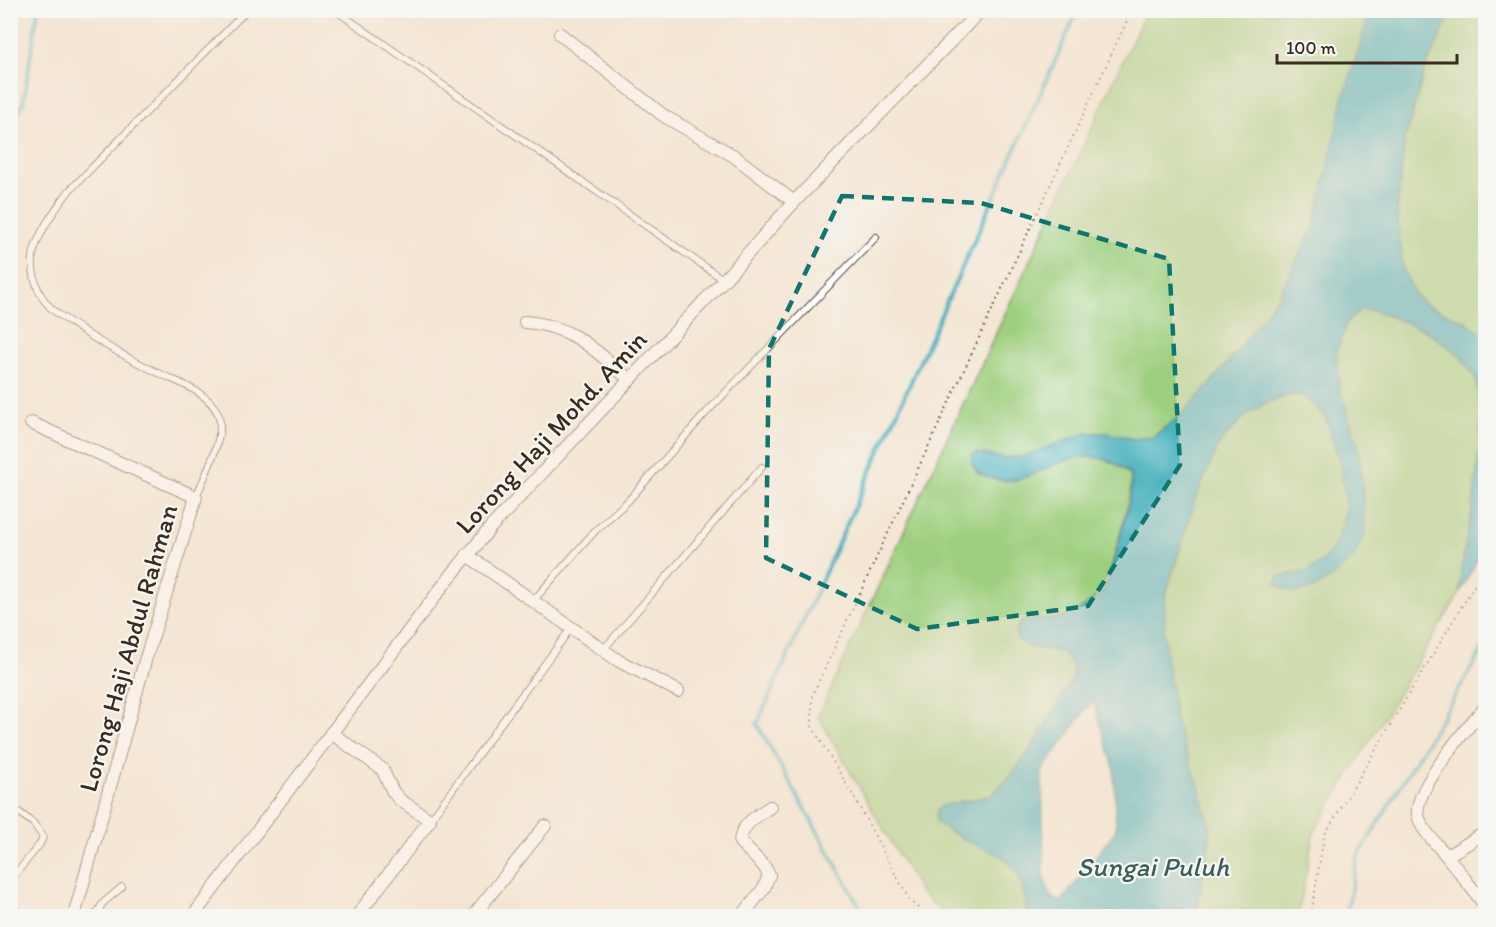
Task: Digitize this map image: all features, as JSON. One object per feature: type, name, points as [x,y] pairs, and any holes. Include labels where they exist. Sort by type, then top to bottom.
[{"type":"street","name":"Lorong Haji Mohd. Amin","points":[[193,916],[467,555],[491,527],[724,280],[794,202],[981,10]]},
{"type":"street","points":[[560,34],[664,116],[734,156],[794,202]]},
{"type":"street","points":[[525,322],[561,328],[592,347],[630,379]]},
{"type":"street","name":"Lorong Haji Abdul Rahman","points":[[32,423],[196,497],[154,631],[74,916]]},
{"type":"street","points":[[467,555],[603,651],[664,686],[678,691]]},
{"type":"street","points":[[1485,706],[1453,743],[1420,799],[1417,813],[1428,834],[1485,906]]},
{"type":"street","points":[[331,734],[382,769],[393,792],[400,800],[430,820],[357,916]]},
{"type":"street","points":[[742,916],[764,888],[769,875],[764,866],[740,842],[740,833],[748,823],[770,807]]},
{"type":"street","points":[[473,916],[545,826]]},
{"type":"street","points":[[1447,856],[1485,832]]},
{"type":"lane","points":[[196,497],[214,452],[219,432],[219,415],[210,401],[191,388],[133,361],[92,338],[48,306],[34,283],[34,253],[45,225],[69,191],[247,10]]},
{"type":"lane","points":[[335,10],[724,280]]},
{"type":"lane","points":[[533,601],[595,531],[628,501],[704,415],[876,237]]},
{"type":"lane","points":[[603,651],[762,467]]},
{"type":"lane","points":[[430,820],[571,628]]},
{"type":"lane","points":[[10,805],[34,824],[43,837],[40,844],[10,881]]},
{"type":"lane","points":[[95,916],[103,903],[122,887]]},
{"type":"path","points":[[927,916],[910,901],[812,726],[812,696],[1132,10]]},
{"type":"path","points":[[1311,916],[1324,836],[1485,566]]},
{"type":"highlighted area","points":[[842,196],[981,203],[1169,259],[1180,465],[1088,606],[917,629],[766,558],[769,349]]},
{"type":"green space","points":[[1146,11],[1371,11],[1315,224],[1278,297],[1205,390],[1180,416],[1153,437],[1134,439],[1107,433],[1086,433],[1022,457],[1003,458],[976,453],[977,473],[1009,480],[1025,477],[1077,457],[1106,460],[1131,476],[1131,492],[1108,581],[1104,588],[1086,606],[1072,614],[1053,619],[1032,618],[1029,647],[1063,652],[1073,666],[1073,678],[1038,738],[1011,776],[990,796],[957,802],[948,831],[1004,858],[1013,867],[1020,879],[1027,916],[946,916],[920,892],[818,716]]},
{"type":"green space","points":[[1452,11],[1485,11],[1485,337],[1467,322],[1425,305],[1415,295],[1403,269],[1397,211],[1404,142],[1424,72]]},
{"type":"green space","points":[[1361,309],[1376,311],[1425,330],[1461,356],[1476,379],[1480,412],[1480,446],[1473,505],[1461,570],[1460,593],[1314,832],[1298,916],[1196,916],[1211,830],[1199,787],[1176,724],[1164,637],[1165,597],[1196,497],[1219,444],[1243,418],[1265,403],[1291,395],[1301,395],[1327,420],[1341,467],[1346,506],[1341,529],[1333,549],[1321,562],[1307,572],[1278,576],[1332,577],[1359,449],[1340,391],[1336,353],[1347,322]]},
{"type":"water","name":"Sungai Puluh","points":[[1371,11],[1452,11],[1424,72],[1404,142],[1397,211],[1403,269],[1415,295],[1425,305],[1467,322],[1485,337],[1485,545],[1460,593],[1461,570],[1473,505],[1480,446],[1480,412],[1476,379],[1461,356],[1425,330],[1377,311],[1361,309],[1347,322],[1336,353],[1340,391],[1359,449],[1364,504],[1365,533],[1353,558],[1332,577],[1313,589],[1293,593],[1276,584],[1278,576],[1307,572],[1333,549],[1341,529],[1346,506],[1341,467],[1327,420],[1301,395],[1291,395],[1265,403],[1243,418],[1219,444],[1196,497],[1165,597],[1164,637],[1176,724],[1199,787],[1211,830],[1196,916],[1027,916],[1024,891],[1017,873],[1008,862],[997,854],[953,834],[936,821],[936,813],[941,806],[990,796],[1011,776],[1038,738],[1073,678],[1073,666],[1063,652],[1029,647],[1017,639],[1016,630],[1021,621],[1055,619],[1079,611],[1099,595],[1108,581],[1127,511],[1131,477],[1126,470],[1114,463],[1088,457],[1064,461],[1017,479],[994,479],[975,469],[972,455],[976,453],[1003,458],[1022,457],[1086,433],[1107,433],[1134,439],[1153,437],[1180,416],[1239,349],[1278,297],[1315,224],[1343,99]],"holes":[[[1093,700],[1114,768],[1116,830],[1061,902],[1052,898],[1044,879],[1042,771]]]},
{"type":"waterway","points":[[10,129],[23,104],[38,10]]},
{"type":"waterway","points":[[865,916],[757,724],[1078,10]]},
{"type":"waterway","points":[[1346,916],[1357,858],[1486,644]]}]
